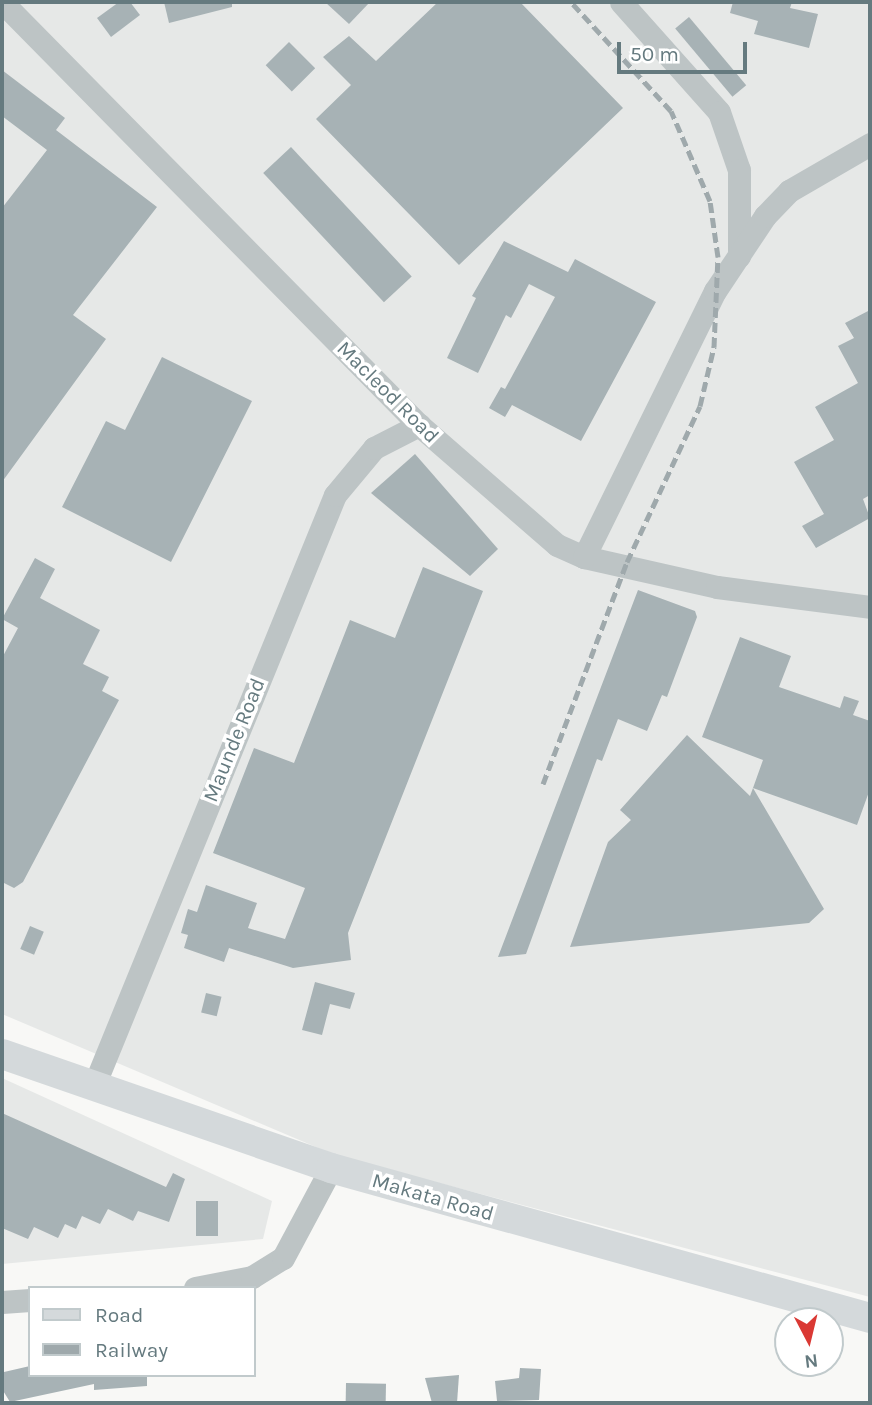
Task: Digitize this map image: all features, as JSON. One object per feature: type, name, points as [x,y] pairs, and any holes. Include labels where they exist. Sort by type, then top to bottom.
[{"type":"main road","name":"Makata Road","points":[[2,1054],[93,1088],[331,1168],[870,1318]]},
{"type":"street","name":"Macleod Road","points":[[2,2],[419,425],[557,545],[584,557],[716,587],[870,607]]},
{"type":"street","points":[[621,2],[719,112],[739,170],[739,256]]},
{"type":"street","points":[[584,557],[715,291],[765,216],[789,191],[870,144]]},
{"type":"street","name":"Maunde Road","points":[[93,1088],[335,495],[374,448],[419,425]]},
{"type":"street","points":[[205,1286],[252,1277],[284,1258],[331,1168]]},
{"type":"street","points":[[2,1302],[28,1300]]},
{"type":"shaded area","points":[[2,2],[870,2],[870,1297],[337,1156],[2,1014]]},
{"type":"shaded area","points":[[2,1078],[272,1201],[263,1239],[2,1264]]},
{"type":"building","points":[[119,2],[130,2],[140,15],[111,37],[97,18]]},
{"type":"building","points":[[164,2],[232,2],[232,7],[169,23]]},
{"type":"building","points":[[325,2],[370,2],[349,24]]},
{"type":"building","points":[[438,2],[520,2],[623,108],[459,265],[316,119],[351,85],[323,57],[349,36],[376,61]]},
{"type":"building","points":[[733,2],[792,2],[790,8],[818,14],[809,48],[754,34],[758,21],[730,13]]},
{"type":"building","points":[[689,17],[746,85],[732,97],[675,29]]},
{"type":"building","points":[[289,42],[315,68],[292,91],[266,65]]},
{"type":"building","points":[[2,70],[65,118],[56,130],[157,207],[73,315],[106,339],[2,482],[2,208],[47,150],[2,116]]},
{"type":"building","points":[[291,147],[412,276],[384,302],[263,173]]},
{"type":"building","points":[[504,241],[568,272],[575,259],[656,302],[581,441],[512,405],[505,417],[489,408],[501,387],[505,389],[555,297],[529,284],[511,318],[506,315],[478,373],[447,358],[476,298],[472,296]]},
{"type":"building","points":[[870,310],[870,495],[863,499],[870,518],[816,548],[802,526],[824,514],[794,462],[834,440],[815,407],[858,383],[838,346],[854,338],[845,323]]},
{"type":"building","points":[[162,357],[252,401],[171,562],[62,507],[106,421],[125,430]]},
{"type":"building","points":[[415,454],[498,549],[470,576],[371,493]]},
{"type":"building","points":[[35,558],[55,569],[40,598],[100,630],[83,664],[109,677],[102,691],[119,700],[23,882],[14,888],[2,882],[2,658],[18,628],[2,619]]},
{"type":"building","points":[[423,567],[483,591],[348,933],[351,960],[293,968],[229,948],[224,962],[184,948],[188,935],[181,933],[188,909],[197,912],[206,885],[257,903],[248,928],[285,939],[305,888],[213,853],[254,748],[294,763],[350,620],[395,638]]},
{"type":"building","points":[[638,590],[695,611],[697,617],[667,697],[662,695],[647,731],[618,719],[602,761],[597,759],[526,954],[498,957]]},
{"type":"building","points":[[740,637],[791,656],[779,687],[840,708],[844,696],[859,701],[853,715],[870,721],[870,789],[857,825],[753,788],[763,760],[702,737]]},
{"type":"building","points":[[687,735],[750,796],[753,788],[824,909],[809,923],[570,947],[608,842],[631,820],[620,810]]},
{"type":"building","points":[[30,926],[44,932],[34,955],[20,949]]},
{"type":"building","points":[[315,982],[355,993],[350,1009],[330,1004],[322,1035],[302,1030]]},
{"type":"building","points":[[206,993],[222,997],[217,1016],[201,1012]]},
{"type":"building","points":[[2,1113],[166,1187],[173,1173],[185,1179],[169,1222],[138,1211],[133,1221],[108,1209],[100,1224],[82,1216],[76,1229],[65,1224],[58,1238],[34,1227],[28,1239],[2,1228]]},
{"type":"building","points":[[196,1201],[218,1201],[218,1236],[196,1236]]},
{"type":"building","points":[[28,1366],[28,1377],[147,1377],[147,1386],[94,1390],[94,1384],[10,1402],[2,1389],[4,1372]]},
{"type":"building","points":[[520,1368],[541,1369],[539,1400],[497,1401],[495,1381],[519,1378]]},
{"type":"building","points":[[459,1375],[457,1403],[432,1403],[425,1378]]},
{"type":"building","points":[[346,1383],[386,1384],[386,1402],[346,1401]]},
{"type":"railway","points":[[543,784],[627,562],[700,406],[714,347],[718,257],[710,201],[671,111],[571,2]]}]
